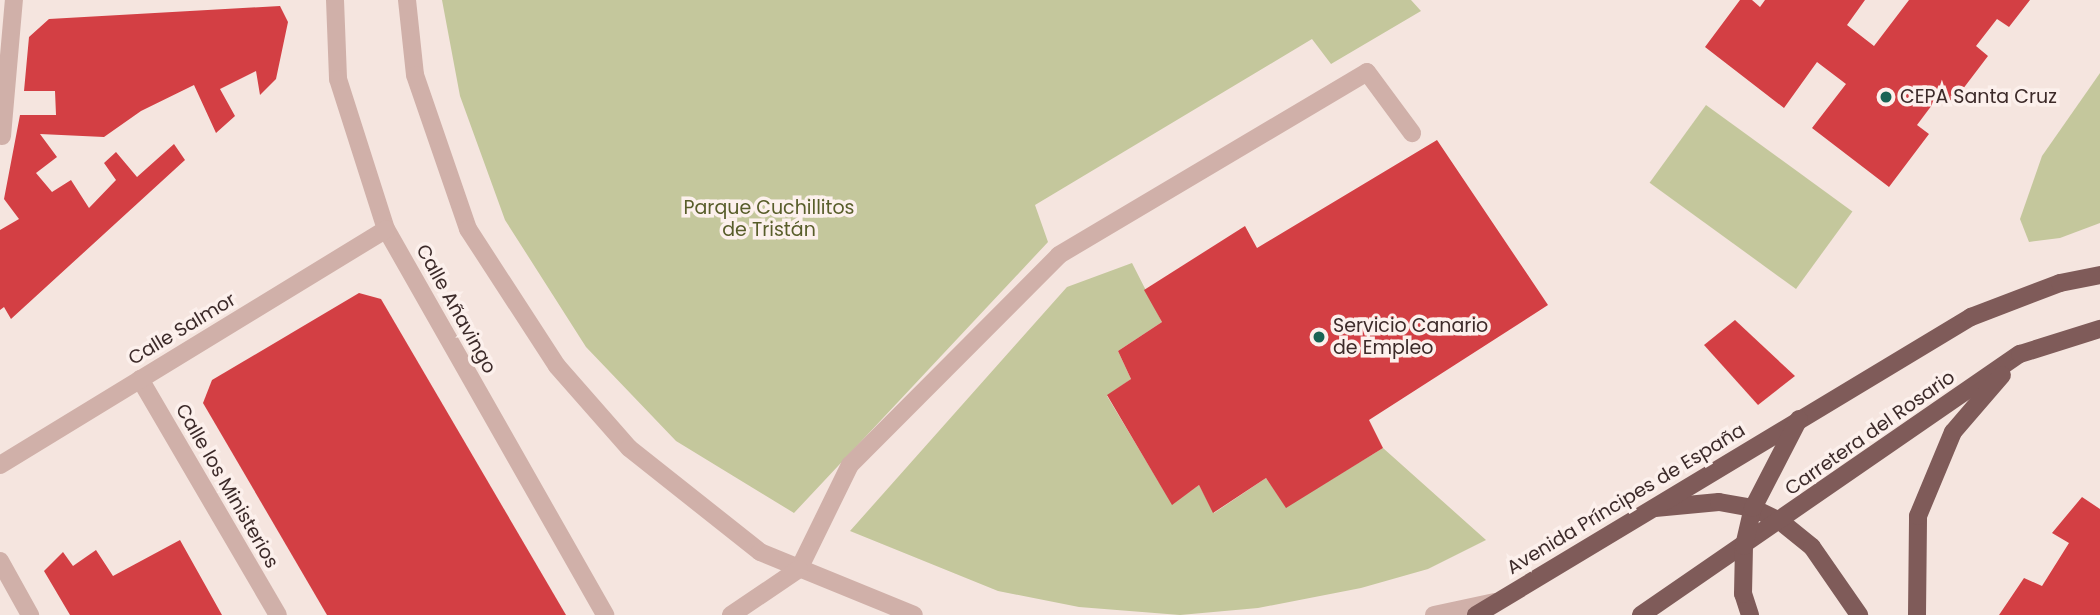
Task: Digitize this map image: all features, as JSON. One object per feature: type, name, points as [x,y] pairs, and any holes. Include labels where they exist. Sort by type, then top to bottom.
[{"type":"main road","points":[[1799,419],[1971,317],[2060,283],[2100,275]]},
{"type":"main road","name":"Carretera del Rosario","points":[[1744,546],[2020,354],[2100,329]]},
{"type":"main road","name":"Carretera del Rosario","points":[[1917,615],[1918,516],[1953,432],[2020,354]]},
{"type":"main road","name":"Carretera del Rosario","points":[[1750,615],[1743,594],[1744,546],[1753,508],[1799,419]]},
{"type":"main road","name":"Avenida Príncipes de España","points":[[1476,615],[1799,419]]},
{"type":"main road","points":[[1648,509],[1719,502],[1753,508],[1780,521],[1812,547],[1858,615]]},
{"type":"main road","points":[[1641,615],[1744,546]]},
{"type":"street","points":[[2,136],[14,0]]},
{"type":"street","name":"Calle Añavingo","points":[[335,0],[338,79],[386,229],[605,615]]},
{"type":"street","points":[[407,0],[415,75],[468,229],[557,366],[629,448],[761,552],[914,615]]},
{"type":"street","points":[[731,615],[799,569],[850,466],[1059,255],[1367,72],[1412,133]]},
{"type":"street","name":"Calle Salmor","points":[[0,465],[386,229]]},
{"type":"street","name":"Calle los Ministerios","points":[[140,379],[278,615]]},
{"type":"street","points":[[0,561],[30,615]]},
{"type":"street","points":[[875,601],[888,615]]},
{"type":"street","points":[[1434,615],[1498,601]]},
{"type":"green space","name":"Parque Cuchillitos de Tristán","points":[[442,0],[1411,0],[1421,11],[1331,64],[1312,39],[1035,205],[1048,242],[794,513],[676,441],[586,347],[505,220],[460,96]]},
{"type":"green space","points":[[2100,73],[2100,223],[2060,238],[2029,242],[2020,219],[2042,156]]},
{"type":"green space","points":[[1706,105],[1852,211],[1796,289],[1650,183]]},
{"type":"green space","points":[[1132,263],[1162,322],[1118,351],[1131,379],[1107,396],[1172,504],[1199,485],[1214,513],[1266,478],[1286,507],[1383,448],[1486,540],[1428,569],[1361,588],[1258,608],[1180,615],[1079,607],[998,591],[850,531],[1067,287]]},
{"type":"building","name":"CEPA Santa Cruz","points":[[1740,0],[1752,0],[1760,7],[1765,0],[1865,0],[1847,25],[1874,46],[1909,0],[2030,0],[2009,27],[1997,19],[1976,46],[1988,56],[1953,102],[1941,93],[1917,125],[1929,134],[1889,187],[1812,128],[1846,84],[1817,62],[1784,108],[1705,47]]},
{"type":"building","points":[[280,6],[288,22],[276,79],[260,95],[256,71],[220,89],[235,116],[216,133],[194,85],[141,111],[104,137],[40,134],[57,157],[36,173],[52,192],[71,180],[89,208],[116,180],[104,163],[116,152],[137,177],[174,144],[185,160],[11,319],[4,307],[0,310],[0,230],[19,219],[4,199],[20,115],[56,115],[55,91],[24,91],[29,37],[49,19]]},
{"type":"building","name":"Servicio Canario de Empleo","points":[[1437,140],[1548,305],[1369,420],[1383,448],[1286,508],[1266,478],[1213,513],[1199,485],[1172,505],[1107,395],[1131,379],[1118,351],[1162,322],[1144,290],[1245,226],[1257,248]]},
{"type":"building","points":[[359,293],[381,299],[566,615],[327,615],[203,403],[212,380]]},
{"type":"building","points":[[1735,320],[1795,376],[1758,405],[1704,345]]},
{"type":"building","points":[[2082,497],[2100,509],[2100,615],[1999,615],[2024,578],[2042,586],[2069,543],[2052,533]]},
{"type":"building","points":[[180,540],[222,615],[70,615],[44,571],[63,552],[73,566],[96,550],[113,576]]},
{"type":"place","name":"CEPA Santa Cruz","points":[[1886,97]]},
{"type":"place","name":"Servicio Canario de Empleo","points":[[1319,337]]}]
